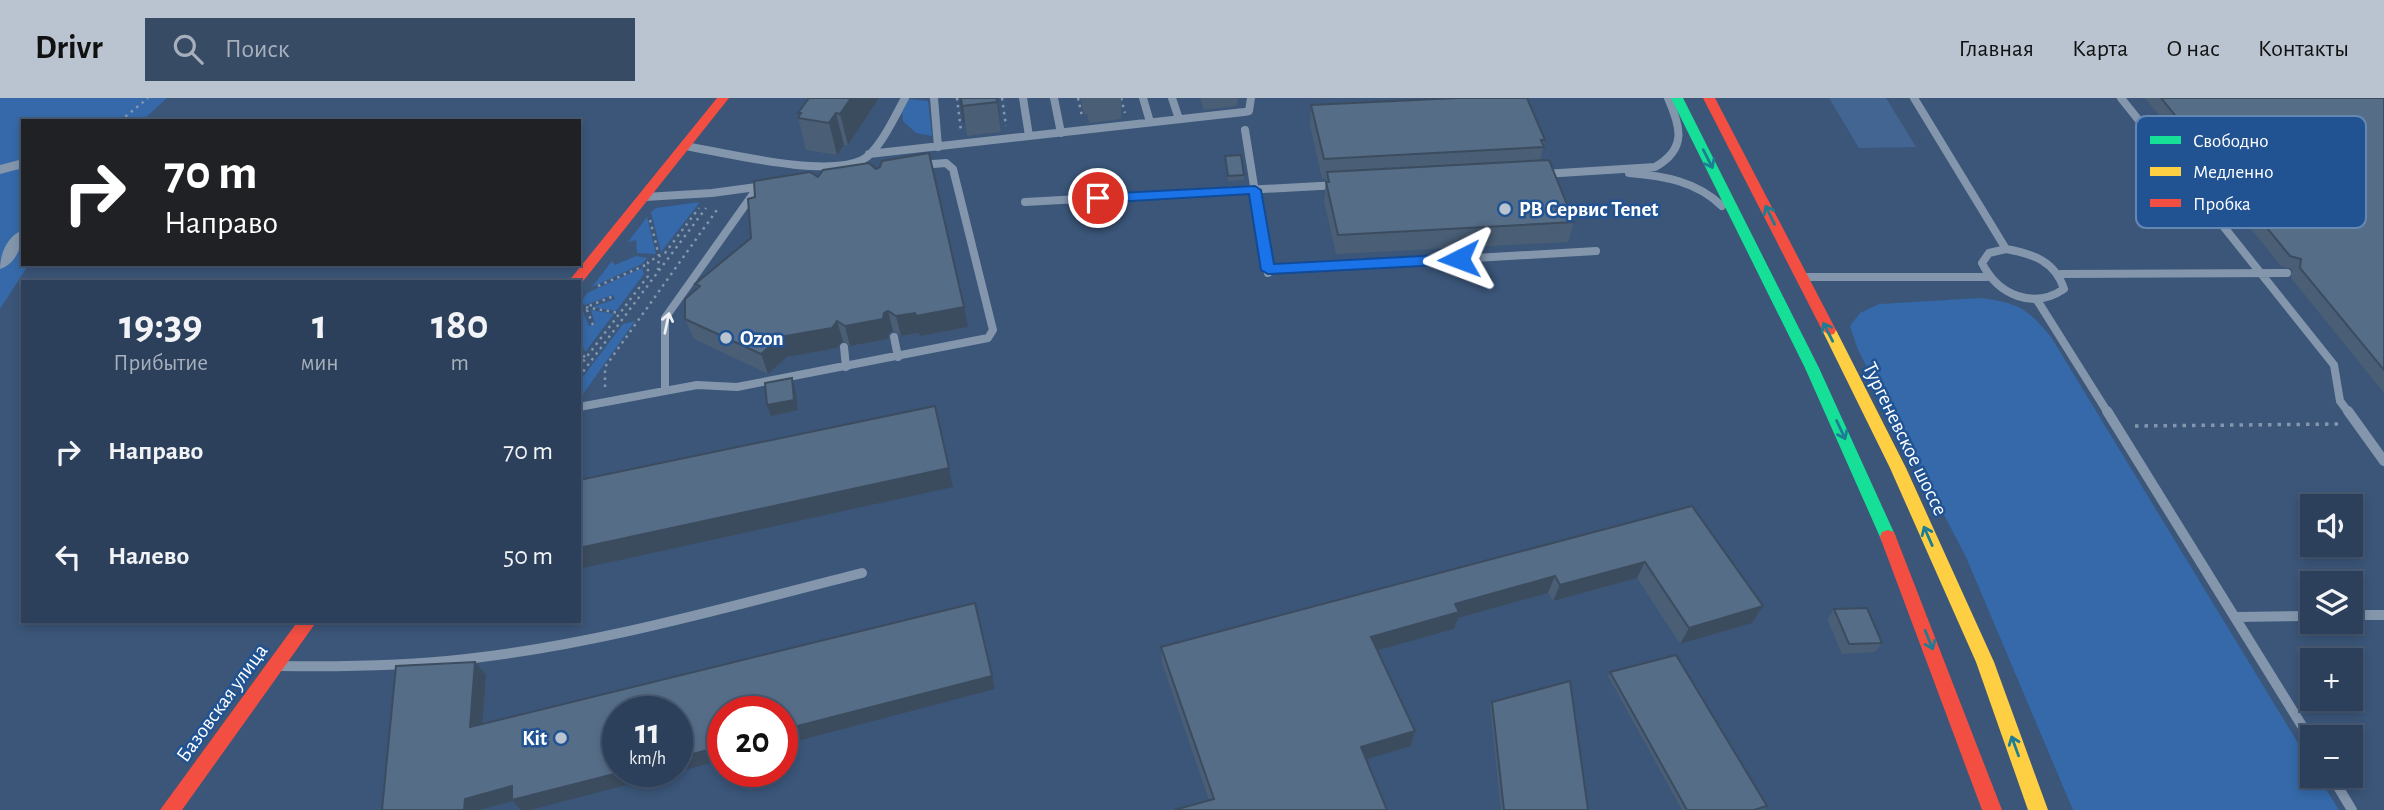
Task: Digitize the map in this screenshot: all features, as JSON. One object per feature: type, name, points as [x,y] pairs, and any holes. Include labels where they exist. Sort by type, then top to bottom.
[{"type":"main road","points":[[577,280],[646,204],[685,146],[723,98]]},
{"type":"main road","points":[[1677,98],[1856,461],[1950,693],[1992,810]]},
{"type":"main road","name":"Тургеневское шоссе","points":[[1709,98],[1898,468],[1979,650],[2038,810]]},
{"type":"main road","name":"Базовская улица","points":[[170,810],[306,623]]},
{"type":"street","points":[[0,170],[21,164]]},
{"type":"street","points":[[0,264],[21,238]]},
{"type":"lane","points":[[685,146],[818,166],[861,161],[869,155],[905,98]]},
{"type":"lane","points":[[934,98],[938,147]]},
{"type":"lane","points":[[1023,98],[1029,136]]},
{"type":"lane","points":[[1054,98],[1061,133]]},
{"type":"lane","points":[[1143,98],[1150,122]]},
{"type":"lane","points":[[1172,98],[1179,119]]},
{"type":"lane","points":[[869,155],[1250,111],[1251,98]]},
{"type":"lane","points":[[1534,175],[1655,167],[1666,162],[1679,143],[1679,130],[1668,98]]},
{"type":"lane","points":[[1914,98],[2006,249]]},
{"type":"lane","points":[[2121,98],[2136,117]]},
{"type":"lane","points":[[1245,130],[1268,272],[1596,251]]},
{"type":"lane","points":[[581,407],[697,385],[737,387],[988,338],[993,330],[953,169],[946,163],[914,166]]},
{"type":"lane","points":[[1603,171],[1664,176],[1701,189],[1717,200],[1752,246]]},
{"type":"lane","points":[[646,204],[771,185]]},
{"type":"lane","points":[[1025,202],[1353,185]]},
{"type":"lane","points":[[665,390],[666,318],[758,187]]},
{"type":"lane","points":[[2223,228],[2334,365],[2340,377],[2340,401],[2384,461]]},
{"type":"lane","points":[[2006,249],[2027,252],[2048,261],[2061,274],[2064,289],[2054,298],[2037,300],[2017,297],[2000,289],[1987,278],[1982,263],[1989,253],[2006,249]]},
{"type":"lane","points":[[2061,274],[2287,273]]},
{"type":"lane","points":[[1800,277],[1987,278]]},
{"type":"lane","points":[[2037,300],[2237,617],[2301,725]]},
{"type":"lane","points":[[894,337],[898,357]]},
{"type":"lane","points":[[844,347],[846,367]]},
{"type":"lane","points":[[274,666],[375,667],[492,656],[600,638],[862,573]]},
{"type":"lane","points":[[2363,615],[2384,615]]},
{"type":"lane","points":[[2237,617],[2300,616]]},
{"type":"lane","points":[[2339,788],[2352,810]]},
{"type":"path","points":[[122,119],[148,98]]},
{"type":"path","points":[[957,98],[962,140]]},
{"type":"path","points":[[1002,98],[1007,135]]},
{"type":"path","points":[[1078,98],[1086,126]]},
{"type":"path","points":[[594,287],[648,264],[665,253],[704,201]]},
{"type":"path","points":[[581,374],[708,205],[722,203],[606,367],[605,393]]},
{"type":"path","points":[[646,204],[659,256],[658,272]]},
{"type":"path","points":[[581,364],[648,275],[648,264]]},
{"type":"path","points":[[588,308],[614,296]]},
{"type":"path","points":[[581,306],[620,313]]},
{"type":"path","points":[[588,308],[593,325]]},
{"type":"path","points":[[581,348],[585,359]]},
{"type":"path","points":[[581,360],[585,359]]},
{"type":"path","points":[[2116,426],[2356,424]]},
{"type":"shaded area","points":[[0,98],[167,98],[144,119],[21,119],[21,266],[28,266],[0,309]]},
{"type":"shaded area","points":[[1829,98],[1886,98],[1916,147],[1859,148]]},
{"type":"shaded area","points":[[909,99],[928,101],[932,136],[916,133],[903,121],[902,112]]},
{"type":"shaded area","points":[[700,202],[661,252],[651,212],[656,208]]},
{"type":"shaded area","points":[[647,217],[656,254],[637,253],[636,240],[628,242]]},
{"type":"shaded area","points":[[636,256],[647,258],[642,264],[592,287],[612,261],[615,265]]},
{"type":"shaded area","points":[[642,268],[644,274],[616,311],[593,307],[615,299],[613,295],[581,304],[587,293]]},
{"type":"shaded area","points":[[1981,298],[2021,308],[2035,319],[2051,337],[2300,746],[2300,788],[2325,788],[2339,810],[2073,810],[1966,557],[1858,350],[1850,326],[1860,313],[1879,304]]},
{"type":"shaded area","points":[[581,309],[589,326],[595,324],[591,310],[614,314],[585,352],[581,341]]},
{"type":"shaded area","points":[[635,321],[581,394],[581,379],[623,324]]},
{"type":"building","points":[[809,98],[851,98],[840,114],[836,113],[829,123],[798,118],[801,113],[798,113]]},
{"type":"building","points":[[961,98],[997,98],[997,102],[962,106]]},
{"type":"building","points":[[1457,98],[1527,98],[1545,140],[1541,140],[1544,147],[1324,159],[1311,105]]},
{"type":"building","points":[[2161,98],[2384,98],[2384,370],[2300,268],[2301,259],[2290,256],[2267,228],[2366,228],[2366,116],[2176,116]]},
{"type":"building","points":[[929,153],[964,307],[916,316],[915,313],[896,316],[888,311],[884,313],[883,319],[845,326],[837,321],[832,328],[780,337],[761,354],[685,319],[685,299],[700,286],[695,284],[751,238],[748,199],[755,197],[754,181],[810,172],[818,177],[823,170],[869,163],[876,169],[882,161]]},
{"type":"building","points":[[1241,155],[1244,175],[1228,176],[1225,156]]},
{"type":"building","points":[[1549,160],[1574,222],[1338,235],[1326,182],[1329,182],[1327,172]]},
{"type":"building","points":[[792,378],[794,400],[767,405],[765,383]]},
{"type":"building","points":[[935,406],[949,468],[581,548],[581,480]]},
{"type":"building","points":[[1692,506],[1763,606],[1689,628],[1645,562],[1560,585],[1555,576],[1455,604],[1459,612],[1371,637],[1415,731],[1361,747],[1387,810],[1174,810],[1214,799],[1161,647]]},
{"type":"building","points":[[975,603],[992,676],[798,726],[798,696],[707,696],[707,750],[693,754],[693,696],[602,696],[602,777],[512,800],[512,786],[465,799],[464,810],[382,810],[396,666],[475,662],[470,727]]},
{"type":"building","points":[[1867,608],[1882,643],[1849,644],[1834,609]]},
{"type":"building","points":[[1676,655],[1767,806],[1754,810],[1687,810],[1610,672]]},
{"type":"building","points":[[1570,681],[1588,810],[1504,810],[1492,702]]},
{"type":"traffic: fast","points":[[1677,98],[1812,368],[1888,537]]},
{"type":"traffic: slow","points":[[1829,330],[1898,468],[1985,662],[2038,810]]},
{"type":"traffic: jam","points":[[577,280],[723,98]]},
{"type":"traffic: jam","points":[[1709,98],[1829,330]]},
{"type":"traffic: jam","points":[[1888,537],[1992,810]]},
{"type":"traffic: jam","points":[[170,810],[307,623]]},
{"type":"place","name":"PB Сервис Tenet","points":[[1505,209]]},
{"type":"place","name":"Ozon","points":[[726,338]]},
{"type":"place","name":"Kit","points":[[561,738]]},
{"type":"route","points":[[1098,198],[1255,190],[1268,270],[1459,259]]}]
